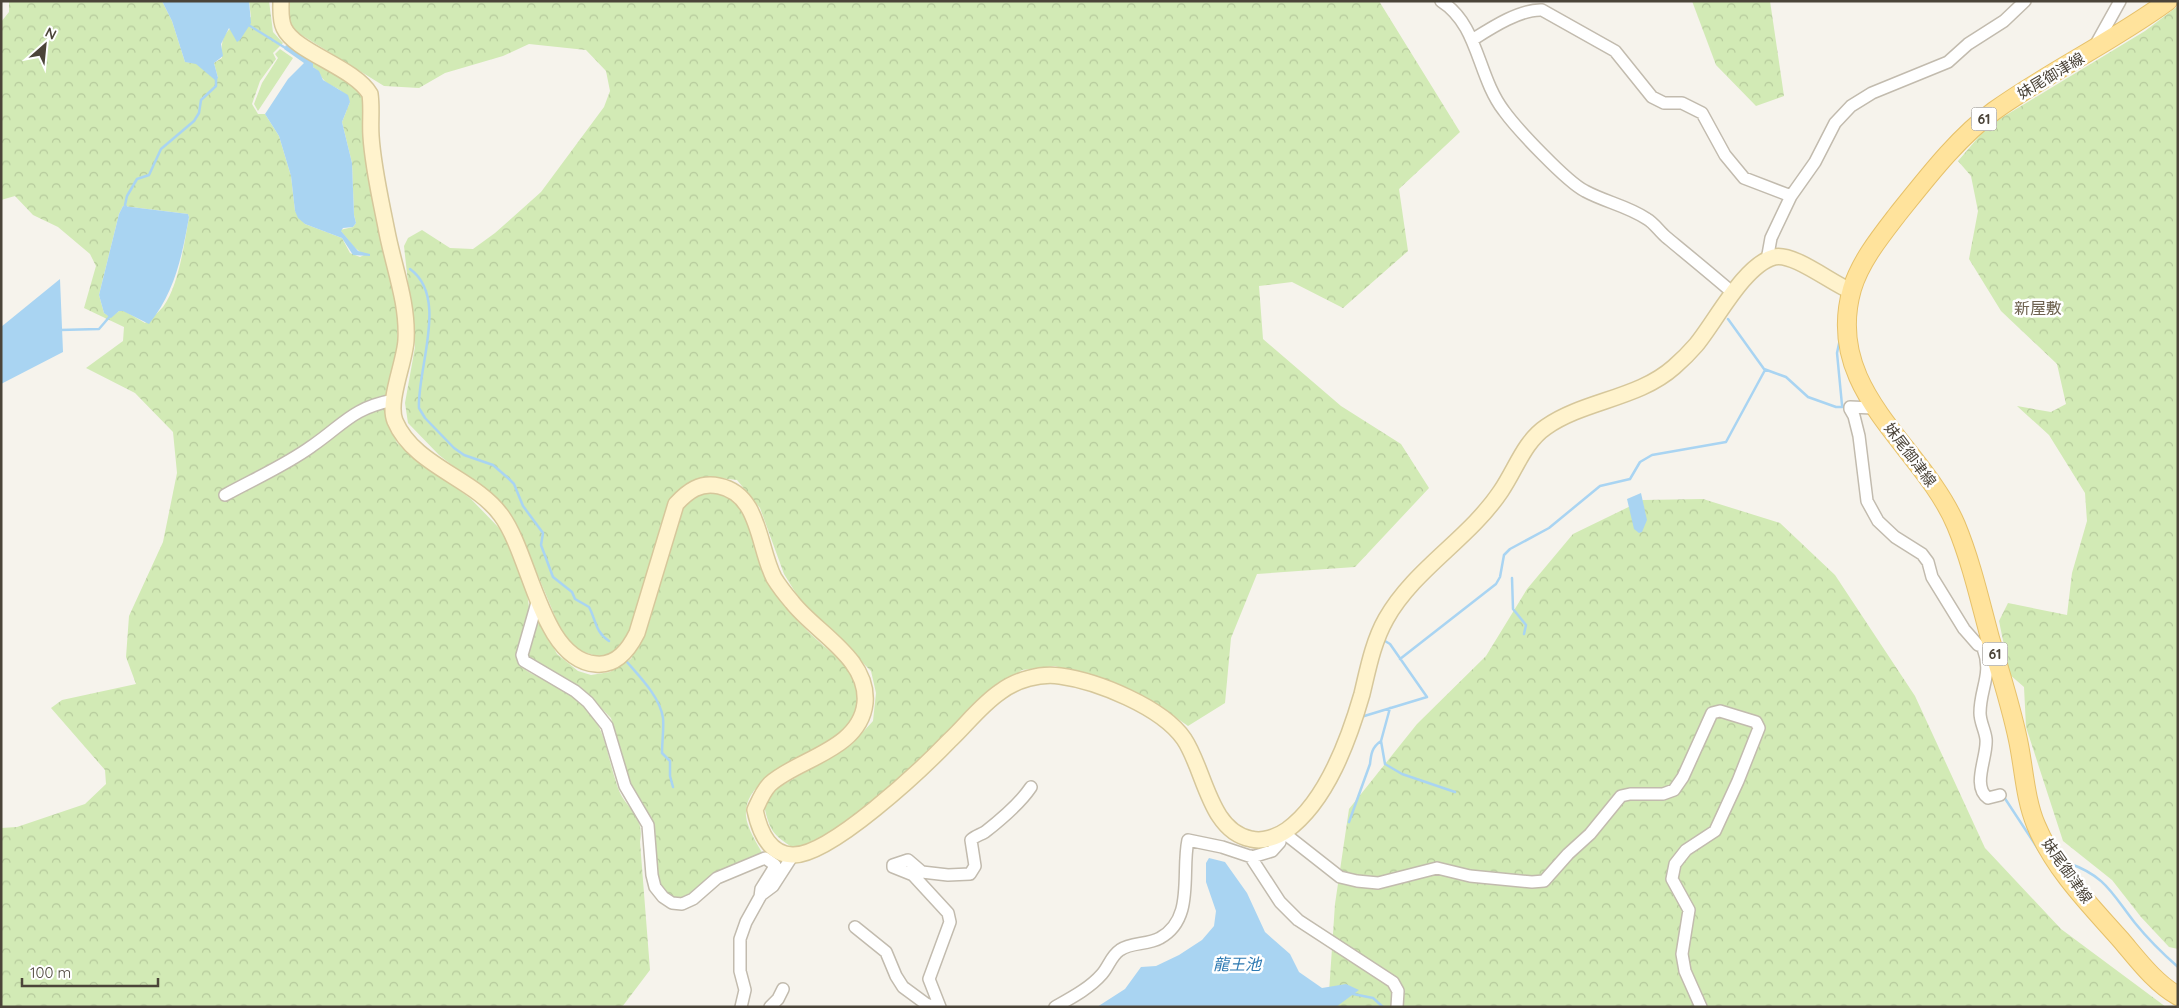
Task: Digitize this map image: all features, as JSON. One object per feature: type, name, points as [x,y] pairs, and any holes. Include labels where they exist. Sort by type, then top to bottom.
[{"type":"main road","name":"妹尾御津線","points":[[2168,1],[2019,95],[1973,128],[1912,196],[1877,242],[1851,291],[1848,332],[1850,351],[1861,383],[1874,408],[1933,485],[1956,525],[1988,648],[2018,739],[2025,783],[2039,831],[2059,866],[2089,903],[2153,977],[2178,996]]},
{"type":"street","points":[[281,1],[283,27],[288,34],[358,80],[370,94],[371,136],[387,233],[405,306],[406,341],[394,400],[395,420],[415,449],[480,495],[501,515],[517,542],[556,639],[569,654],[583,663],[600,665],[615,661],[628,650],[637,632],[676,504],[689,490],[709,484],[729,488],[740,495],[749,507],[774,578],[809,621],[846,654],[862,679],[865,704],[852,730],[843,741],[769,785],[755,810],[758,824],[768,843],[779,852],[793,855],[809,852],[825,844],[864,817],[909,778],[1001,691],[1037,676],[1058,676],[1080,681],[1112,692],[1156,712],[1169,722],[1184,739],[1196,762],[1218,815],[1226,827],[1242,838],[1260,841],[1282,834],[1304,814],[1340,760],[1350,734],[1371,655],[1384,622],[1399,598],[1476,523],[1501,491],[1525,449],[1544,428],[1566,417],[1647,385],[1671,369],[1696,345],[1747,276],[1767,260],[1782,256],[1797,261],[1833,283],[1851,291]]},
{"type":"street","points":[[1441,1],[1461,18],[1472,40],[1486,84],[1494,98],[1508,117],[1552,163],[1582,190],[1648,219],[1660,232],[1733,293]]},
{"type":"street","points":[[1767,260],[1771,238],[1791,196],[1815,162],[1835,123],[1851,106],[1872,93],[1948,62],[1968,44],[2004,21],[2025,1]]},
{"type":"street","points":[[2093,50],[2120,1]]},
{"type":"street","points":[[1472,40],[1518,15],[1534,10],[1542,10],[1615,51],[1652,96],[1664,103],[1682,103],[1702,113],[1725,155],[1744,178],[1791,196]]},
{"type":"street","points":[[225,495],[312,446],[343,420],[372,404],[394,400]]},
{"type":"street","points":[[1874,408],[1850,407],[1859,436],[1867,501],[1878,521],[1887,530],[1922,554],[1928,562],[1932,577],[1964,629],[1988,648],[1988,671],[1980,712],[1980,734],[1986,752],[1980,774],[1985,796],[1988,798],[2000,795]]},
{"type":"street","points":[[538,598],[524,646],[524,662],[575,691],[588,702],[607,726],[625,786],[648,826],[652,875],[659,892],[672,903],[682,904],[693,899],[717,878],[765,858],[775,865],[760,889],[760,898]]},
{"type":"street","points":[[1282,834],[1340,877],[1357,881],[1378,883],[1437,868],[1470,876],[1532,882],[1544,880],[1590,834],[1621,796],[1630,794],[1663,794],[1674,790],[1684,777],[1712,713],[1720,711],[1756,722],[1759,728],[1738,781],[1715,831],[1686,850],[1675,864],[1672,878],[1689,910],[1682,954],[1686,971],[1701,1007]]},
{"type":"street","points":[[940,1007],[929,979],[950,922],[948,913],[913,875],[893,867],[893,865],[908,860],[922,872],[948,876],[970,874],[975,866],[971,840],[983,833],[1009,809],[1022,800],[1031,787]]},
{"type":"street","points":[[1055,1007],[1080,992],[1102,974],[1114,954],[1122,948],[1158,940],[1176,925],[1183,910],[1188,840],[1222,847],[1250,856],[1272,851],[1280,842],[1282,834]]},
{"type":"street","points":[[741,1007],[745,990],[740,971],[740,939],[746,922],[760,898],[773,886],[793,855]]},
{"type":"street","points":[[1250,856],[1280,902],[1298,920],[1393,982],[1398,991],[1397,1007]]},
{"type":"street","points":[[855,927],[886,952],[903,987],[926,1004],[934,1007]]},
{"type":"street","points":[[770,1007],[778,999],[783,989]]},
{"type":"green space","points":[[9,1],[162,1],[172,21],[185,62],[196,63],[218,78],[214,63],[222,58],[224,36],[237,24],[251,17],[249,1],[269,1],[273,32],[283,43],[273,53],[276,59],[260,81],[252,104],[258,114],[265,114],[279,136],[291,176],[295,211],[305,224],[342,238],[350,253],[360,257],[364,255],[354,247],[340,230],[353,227],[356,223],[352,163],[342,122],[350,102],[340,90],[323,79],[313,67],[313,60],[361,88],[370,157],[398,300],[397,353],[385,415],[397,443],[471,499],[503,532],[527,593],[529,607],[517,662],[533,675],[559,686],[587,709],[601,731],[621,795],[640,825],[650,970],[622,1007],[1,1007],[1,828],[17,827],[85,804],[106,784],[105,770],[51,708],[62,700],[136,684],[126,657],[129,616],[163,542],[177,473],[173,432],[135,393],[86,368],[123,341],[124,327],[84,308],[96,266],[90,254],[58,227],[33,215],[15,196],[1,200],[1,22],[9,12]],"holes":[[[123,206],[188,214],[189,217],[177,276],[169,298],[163,307],[145,323],[123,310],[111,317],[104,313],[99,295],[119,214]]]},
{"type":"green space","points":[[286,1],[1379,1],[1460,132],[1399,189],[1408,251],[1343,308],[1292,282],[1259,286],[1263,339],[1341,406],[1401,444],[1429,488],[1355,567],[1257,574],[1231,638],[1225,703],[1188,726],[1151,700],[1100,680],[1055,666],[1022,670],[995,689],[898,783],[813,844],[794,848],[773,831],[764,806],[776,789],[850,746],[873,721],[876,693],[871,671],[802,603],[784,574],[760,508],[737,480],[710,477],[684,485],[669,506],[660,526],[652,564],[632,629],[613,653],[602,658],[575,649],[562,633],[518,528],[501,503],[439,455],[408,423],[405,403],[415,347],[404,246],[408,238],[422,230],[450,248],[473,249],[495,233],[541,192],[604,107],[610,91],[606,71],[586,50],[529,44],[503,56],[445,73],[419,88],[384,86],[295,31],[289,24]]},
{"type":"green space","points":[[1692,1],[1770,1],[1784,96],[1756,106],[1716,65]]},
{"type":"green space","points":[[2178,6],[2178,949],[2169,947],[2141,917],[2112,880],[2063,841],[2026,727],[2024,687],[2009,674],[1999,621],[2008,603],[2067,615],[2072,573],[2087,521],[2085,493],[2049,435],[2017,406],[2051,412],[2066,404],[2057,364],[2001,311],[1969,259],[1978,211],[1971,176],[1958,161],[1988,126],[2145,31]]},
{"type":"green space","points":[[280,49],[293,58],[258,111],[254,104],[262,83],[278,58],[275,54]]},
{"type":"green space","points":[[702,490],[735,496],[744,507],[753,525],[767,573],[778,596],[804,627],[848,669],[857,694],[853,715],[840,732],[822,746],[762,782],[750,797],[746,816],[748,826],[763,854],[683,900],[673,899],[663,894],[658,883],[655,829],[646,809],[630,786],[611,718],[585,692],[528,659],[527,650],[538,617],[557,654],[578,671],[591,675],[610,672],[631,659],[650,620],[676,520],[688,502]]},
{"type":"green space","points":[[1703,499],[1780,523],[1835,575],[1915,696],[1985,848],[2061,929],[2166,1007],[1328,1007],[1335,904],[1349,809],[1417,724],[1486,656],[1527,589],[1573,534],[1643,500]]},
{"type":"water","points":[[162,1],[249,1],[251,23],[237,42],[229,28],[221,44],[223,56],[214,63],[218,78],[215,80],[196,64],[185,62],[172,21]]},
{"type":"water","points":[[286,45],[313,60],[313,67],[319,71],[323,80],[348,95],[350,102],[342,122],[352,163],[356,223],[353,227],[343,228],[341,231],[358,251],[370,254],[370,256],[353,255],[342,238],[305,224],[298,218],[295,211],[291,176],[279,136],[265,114],[288,79],[304,63],[284,49]]},
{"type":"water","points":[[123,206],[188,214],[189,217],[176,273],[165,299],[149,324],[123,311],[119,311],[111,318],[104,313],[99,295],[119,214]]},
{"type":"water","points":[[60,279],[63,352],[1,384],[1,327]]},
{"type":"water","points":[[1641,493],[1647,520],[1642,532],[1639,533],[1634,529],[1627,499]]},
{"type":"water","name":"龍王池","points":[[1209,858],[1225,862],[1247,893],[1265,932],[1290,954],[1299,972],[1322,988],[1346,984],[1359,990],[1336,1007],[1097,1007],[1125,989],[1141,967],[1156,966],[1179,955],[1202,940],[1214,926],[1216,911],[1206,882],[1206,863]]},
{"type":"waterway","points":[[247,24],[287,49]]},
{"type":"waterway","points":[[127,209],[125,205],[127,196],[137,179],[149,175],[161,149],[194,121],[199,113],[201,100],[216,86],[216,77]]},
{"type":"waterway","points":[[410,269],[422,281],[428,297],[428,334],[419,408],[425,418],[454,448],[464,455],[493,465],[514,484],[523,506],[543,533],[541,545],[553,577],[572,592],[575,599],[589,607],[598,630],[609,641]]},
{"type":"waterway","points":[[60,330],[99,329],[111,315]]},
{"type":"waterway","points":[[1728,319],[1764,369],[1786,377],[1808,397],[1836,407],[1843,407]]},
{"type":"waterway","points":[[1840,339],[1837,353],[1842,405],[1845,409]]},
{"type":"waterway","points":[[1400,659],[1496,584],[1500,577],[1504,555],[1510,549],[1549,528],[1600,486],[1630,479],[1640,462],[1652,455],[1726,442],[1765,370]]},
{"type":"waterway","points":[[1512,578],[1513,609],[1526,625],[1524,634]]},
{"type":"waterway","points":[[1361,717],[1427,697],[1390,644],[1385,641]]},
{"type":"waterway","points":[[627,662],[654,695],[661,710],[663,718],[662,753],[670,761],[670,776],[673,787]]},
{"type":"waterway","points":[[1390,708],[1381,741],[1385,764],[1402,774],[1455,792]]},
{"type":"waterway","points":[[1349,822],[1370,764],[1372,751],[1381,741]]},
{"type":"waterway","points":[[2004,797],[2040,852]]},
{"type":"waterway","points":[[2068,863],[2081,868],[2100,880],[2145,935],[2178,967]]},
{"type":"waterway","points":[[1353,994],[1373,998],[1383,1007]]},
{"type":"district","name":"新屋敷","points":[[2038,308]]}]
